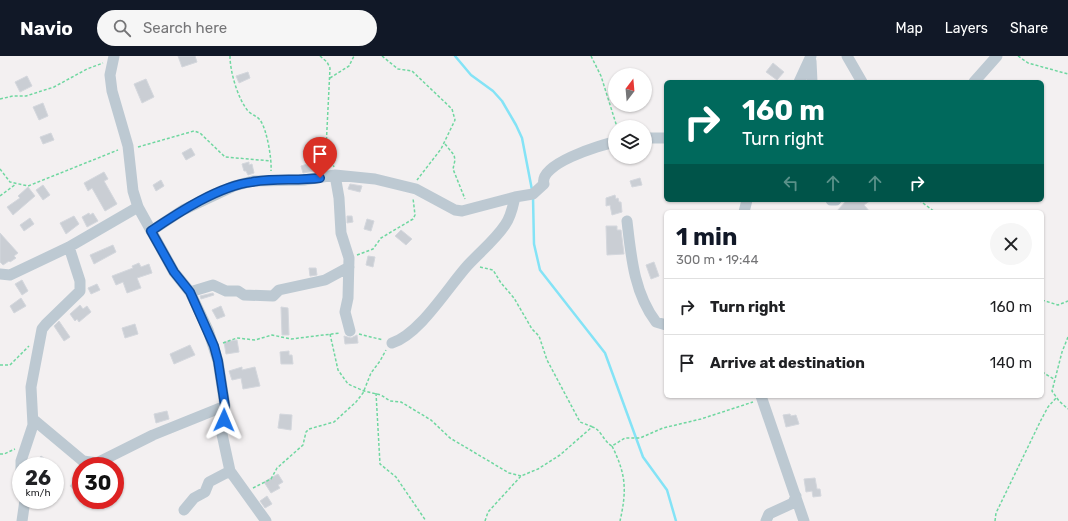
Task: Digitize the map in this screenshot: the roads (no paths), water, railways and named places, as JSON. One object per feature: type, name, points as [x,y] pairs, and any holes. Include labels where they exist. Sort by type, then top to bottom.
[{"type":"street","points":[[800,80],[811,56]]},
{"type":"street","points":[[811,56],[812,80]]},
{"type":"street","points":[[847,56],[861,80]]},
{"type":"street","points":[[976,80],[997,56]]},
{"type":"street","points":[[114,58],[110,75],[112,91],[128,148],[133,191],[138,207],[174,272],[190,292],[214,346],[218,361],[225,406],[222,434],[230,471],[266,521]]},
{"type":"street","points":[[652,138],[664,138]]},
{"type":"street","points":[[151,231],[183,210],[234,186],[253,182],[304,180],[335,175],[375,179],[411,188],[425,193],[455,210],[462,211],[469,208],[533,194],[544,184],[543,180],[546,174],[557,164],[608,145]]},
{"type":"street","points":[[335,175],[339,198],[341,233],[349,263],[348,298],[345,312],[350,331]]},
{"type":"street","points":[[390,343],[402,340],[416,326],[468,265],[505,226],[512,211],[515,197]]},
{"type":"street","points":[[0,274],[10,275],[69,248],[138,207]]},
{"type":"street","points":[[627,221],[632,266],[637,278],[639,294],[656,322],[664,324]]},
{"type":"street","points":[[22,457],[34,420],[31,387],[41,333],[46,324],[79,292],[80,281],[69,248]]},
{"type":"street","points":[[190,292],[213,285],[226,291],[272,296],[279,290],[325,280],[349,263]]},
{"type":"street","points":[[762,398],[804,521]]},
{"type":"street","points":[[34,420],[83,461],[92,464],[97,463],[153,435],[225,406]]},
{"type":"street","points":[[184,510],[194,498],[205,492],[209,482],[230,471]]},
{"type":"street","points":[[766,521],[769,514],[793,503],[796,496]]},
{"type":"street","points":[[22,521],[24,509]]},
{"type":"waterway","points":[[455,56],[471,75],[493,91],[502,101],[516,125],[522,138],[532,190]]},
{"type":"waterway","points":[[533,197],[534,244],[540,270],[605,353],[643,457],[667,490],[676,521]]}]
